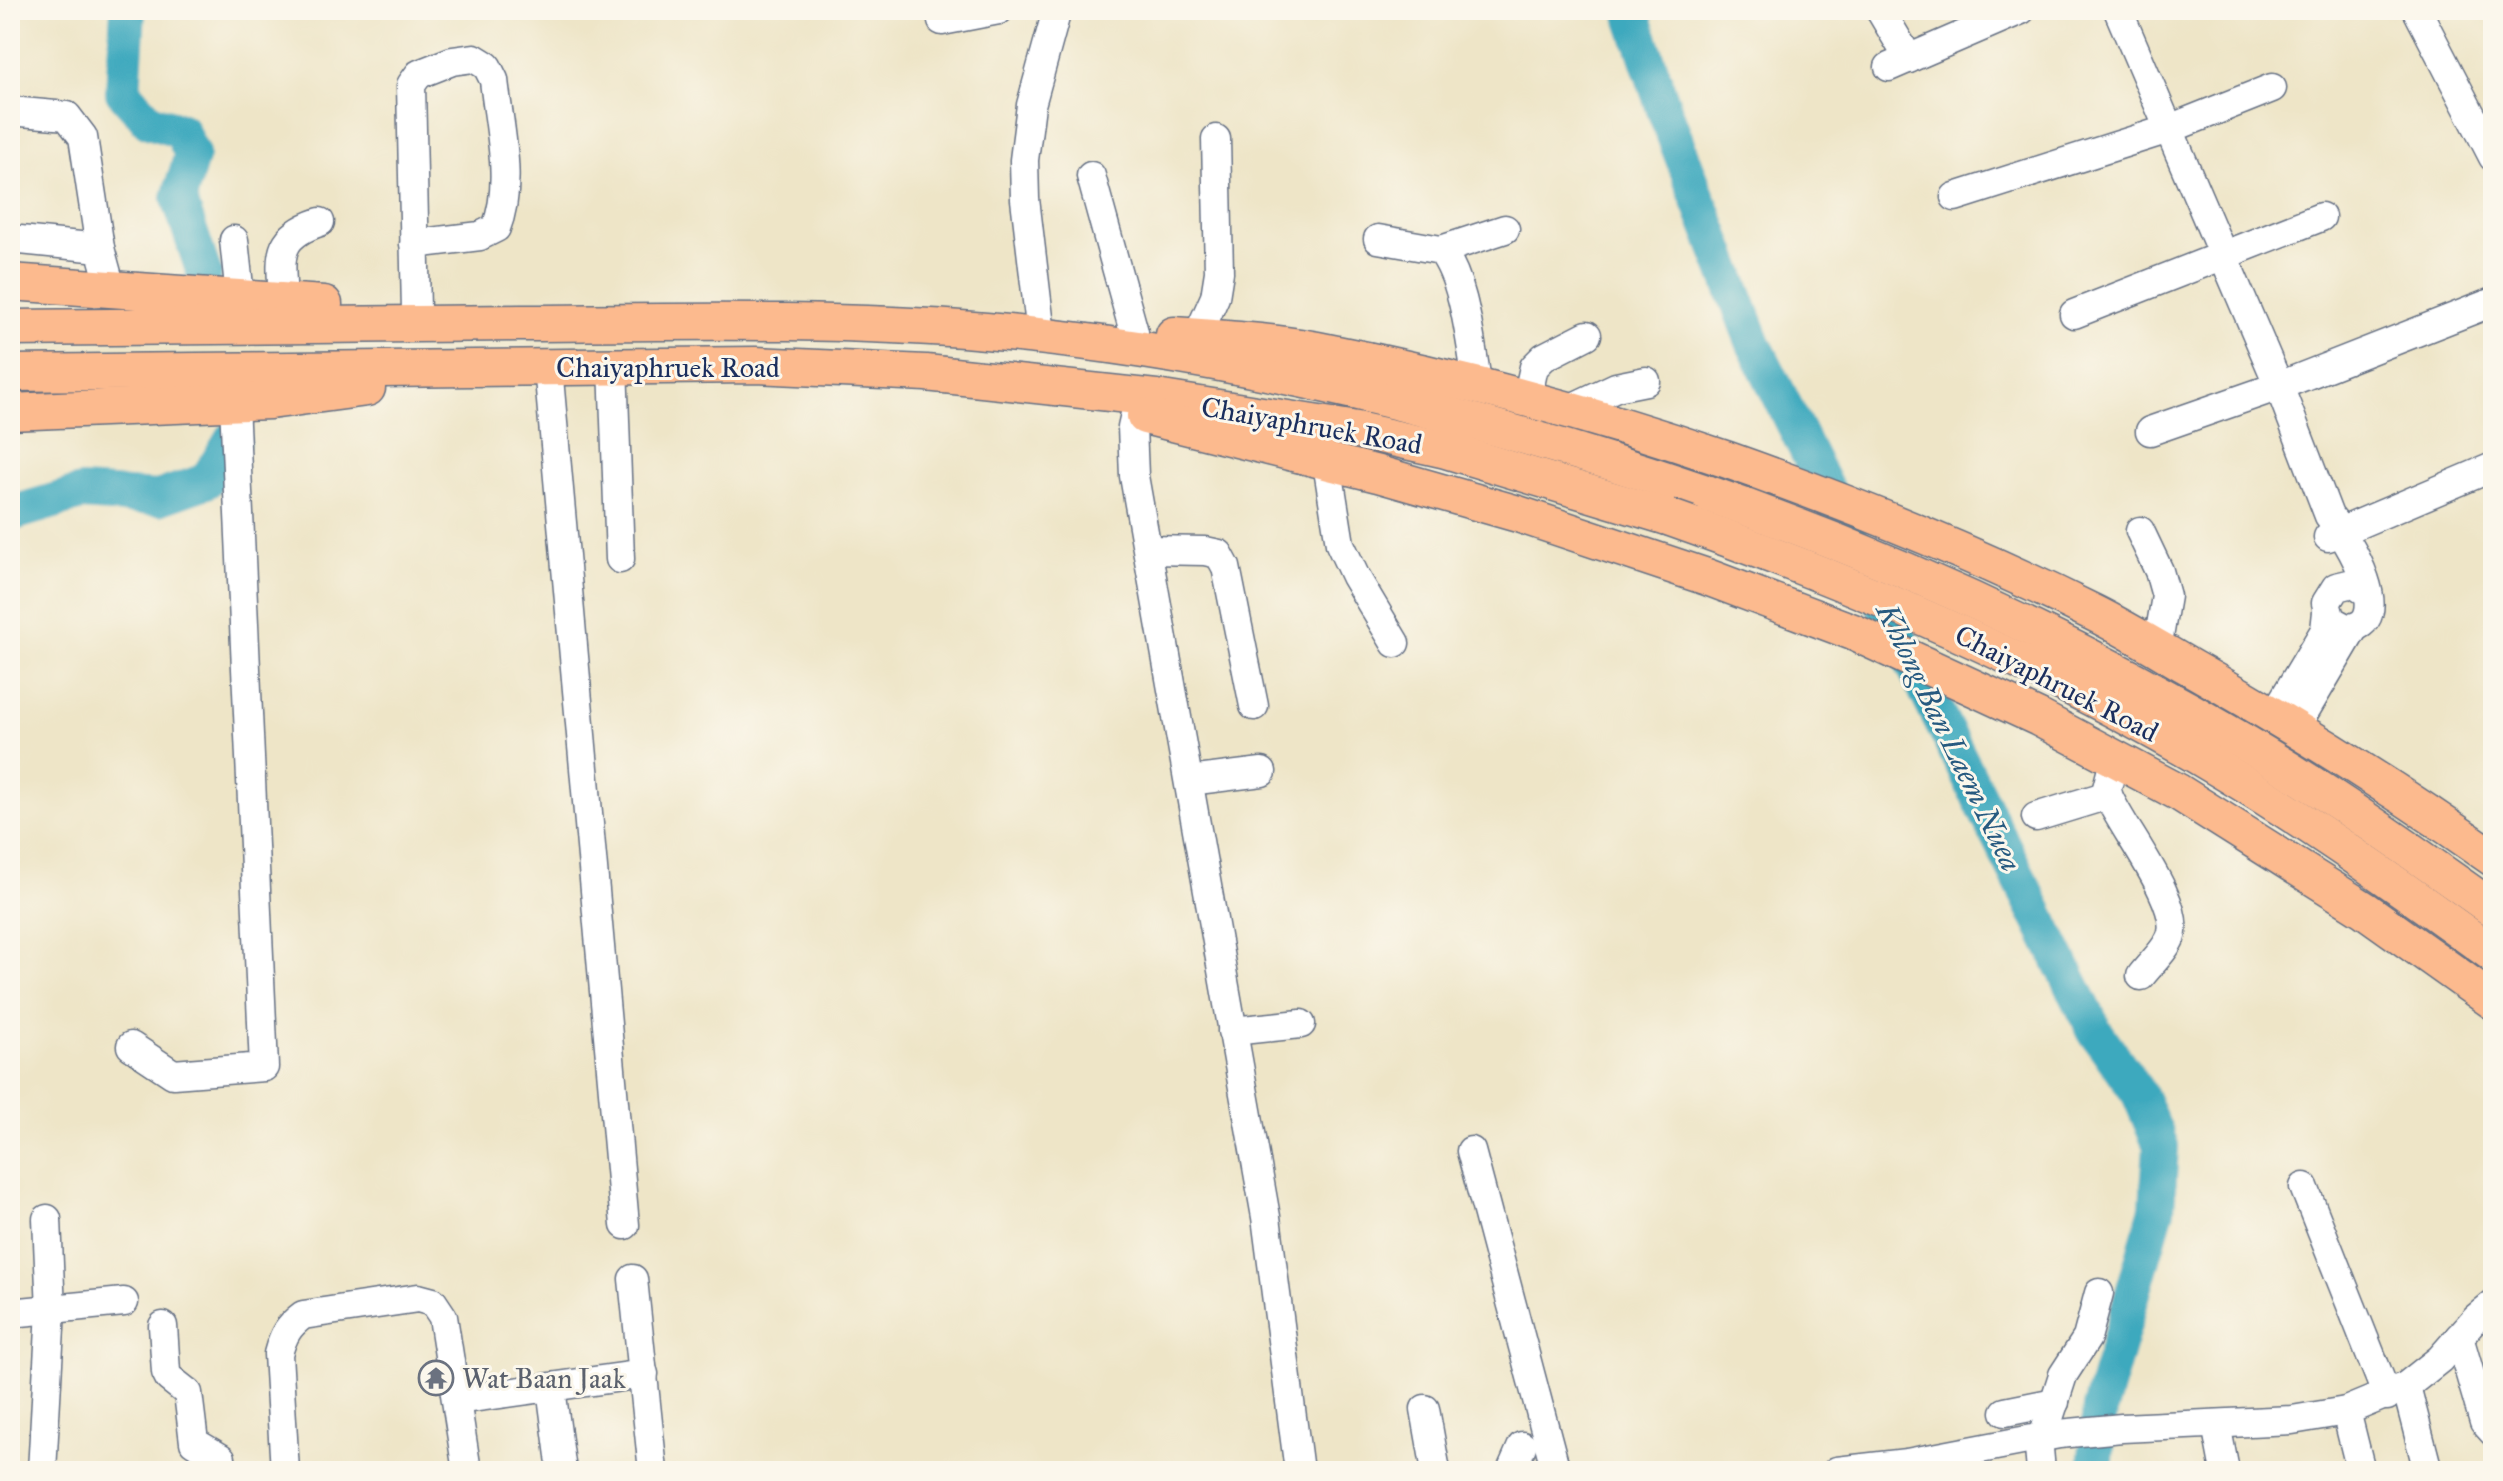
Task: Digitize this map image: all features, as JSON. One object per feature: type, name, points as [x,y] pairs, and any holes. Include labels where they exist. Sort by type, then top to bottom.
[{"type":"main road","points":[[10,282],[240,296],[521,323]]},
{"type":"main road","name":"Chaiyaphruek Road","points":[[10,328],[797,321],[989,331],[1130,349],[1339,387],[1535,438],[1780,519],[1911,571],[2085,655],[2248,745],[2423,859],[2493,909]]},
{"type":"main road","name":"Chaiyaphruek Road","points":[[989,331],[1040,326],[1197,337],[1316,350],[1478,386],[1639,429],[1787,481],[1915,531],[2094,613],[2285,722],[2416,804],[2493,858]]},
{"type":"main road","name":"Chaiyaphruek Road","points":[[10,373],[613,365],[846,368],[1156,398],[1357,430],[1446,450],[1668,517],[1837,578],[1919,614],[2083,693],[2229,774],[2409,892],[2493,954]]},
{"type":"main road","points":[[10,412],[270,401],[536,367]]},
{"type":"main road","name":"Chaiyaphruek Road","points":[[1036,384],[1135,414],[1518,514],[1707,577],[1853,632],[2115,757],[2240,829],[2365,910],[2493,1001]]},
{"type":"main road","points":[[2365,910],[2335,878],[2329,861],[2330,827],[2354,800],[2371,793],[2416,804]]},
{"type":"street","points":[[942,21],[999,10]]},
{"type":"street","points":[[1040,326],[1025,199],[1024,160],[1031,105],[1057,10]]},
{"type":"street","points":[[1880,10],[1899,63],[2021,10]]},
{"type":"street","points":[[2118,10],[2279,386],[2333,528],[2371,601],[2369,618],[2354,628],[2285,722]]},
{"type":"street","points":[[2417,10],[2493,157]]},
{"type":"street","points":[[414,244],[480,236],[496,228],[504,208],[505,182],[494,80],[487,66],[474,58],[452,61],[419,74],[411,85],[414,244],[416,311]]},
{"type":"street","points":[[1955,197],[2169,129],[2272,88]]},
{"type":"street","points":[[10,111],[67,116],[76,124],[83,137],[100,248],[111,288]]},
{"type":"street","points":[[1197,337],[1215,297],[1219,272],[1216,139]]},
{"type":"street","points":[[1091,176],[1134,332]]},
{"type":"street","points":[[2074,314],[2321,217]]},
{"type":"street","points":[[283,300],[284,247],[298,229],[320,222]]},
{"type":"street","points":[[1378,239],[1441,250],[1505,229]]},
{"type":"street","points":[[10,239],[100,248]]},
{"type":"street","points":[[234,240],[240,296]]},
{"type":"street","points":[[1441,250],[1451,263],[1462,301],[1478,386]]},
{"type":"street","points":[[10,275],[10,282]]},
{"type":"street","points":[[2150,431],[2279,386],[2493,302]]},
{"type":"street","points":[[1527,399],[1534,367],[1544,357],[1587,335]]},
{"type":"street","points":[[613,365],[620,559]]},
{"type":"street","points":[[536,367],[625,1225]]},
{"type":"street","points":[[1567,410],[1616,387],[1646,381]]},
{"type":"street","points":[[131,1046],[173,1074],[264,1067],[234,403]]},
{"type":"street","points":[[1135,414],[1132,427],[1134,476],[1268,1231],[1299,1471]]},
{"type":"street","points":[[1324,462],[1340,544],[1355,576],[1395,643]]},
{"type":"street","points":[[2333,528],[2493,467]]},
{"type":"street","points":[[2285,722],[2325,630],[2332,600],[2333,528]]},
{"type":"street","points":[[2140,531],[2159,571],[2166,596],[2157,649]]},
{"type":"street","points":[[1148,550],[1219,554],[1226,567],[1254,706]]},
{"type":"street","points":[[2332,600],[2353,583],[2368,593]]},
{"type":"street","points":[[2332,600],[2338,626],[2354,628]]},
{"type":"street","points":[[2115,757],[2108,795],[2139,845],[2173,925],[2171,937],[2141,976]]},
{"type":"street","points":[[1189,781],[1262,772]]},
{"type":"street","points":[[2036,817],[2108,795]]},
{"type":"street","points":[[1232,1031],[1301,1024]]},
{"type":"street","points":[[1471,1151],[1556,1471]]},
{"type":"street","points":[[2304,1187],[2397,1391],[2428,1471]]},
{"type":"street","points":[[42,1471],[51,1310],[47,1219]]},
{"type":"street","points":[[633,1279],[653,1471]]},
{"type":"street","points":[[2041,1471],[2063,1375],[2087,1338],[2099,1293]]},
{"type":"street","points":[[285,1471],[278,1354],[282,1337],[290,1324],[303,1315],[418,1298],[433,1302],[443,1317],[467,1471]]},
{"type":"street","points":[[10,1313],[124,1302]]},
{"type":"street","points":[[1837,1471],[1908,1467],[2047,1436],[2122,1428],[2292,1420],[2346,1411],[2397,1391],[2440,1359],[2493,1304]]},
{"type":"street","points":[[163,1326],[166,1372],[175,1384],[188,1393],[194,1442],[221,1458],[222,1471]]},
{"type":"street","points":[[2459,1337],[2484,1422],[2493,1432]]},
{"type":"street","points":[[457,1400],[644,1374]]},
{"type":"street","points":[[551,1388],[562,1471]]},
{"type":"street","points":[[2005,1412],[2055,1402]]},
{"type":"street","points":[[1425,1409],[1436,1471]]},
{"type":"street","points":[[2346,1411],[2361,1471]]},
{"type":"street","points":[[2216,1424],[2225,1471]]},
{"type":"waterway","points":[[128,10],[123,92],[149,121],[181,131],[192,154],[179,198],[204,273]]},
{"type":"waterway","name":"Khlong Ban Laem Nuea","points":[[1631,10],[1665,112],[1754,344],[2095,1031],[2139,1094],[2161,1146],[2157,1209],[2100,1408],[2095,1471]]},
{"type":"waterway","points":[[10,514],[81,493],[158,498],[206,481],[233,439]]},
{"type":"place","name":"Wat Baan Jaak","points":[[436,1378]]}]
